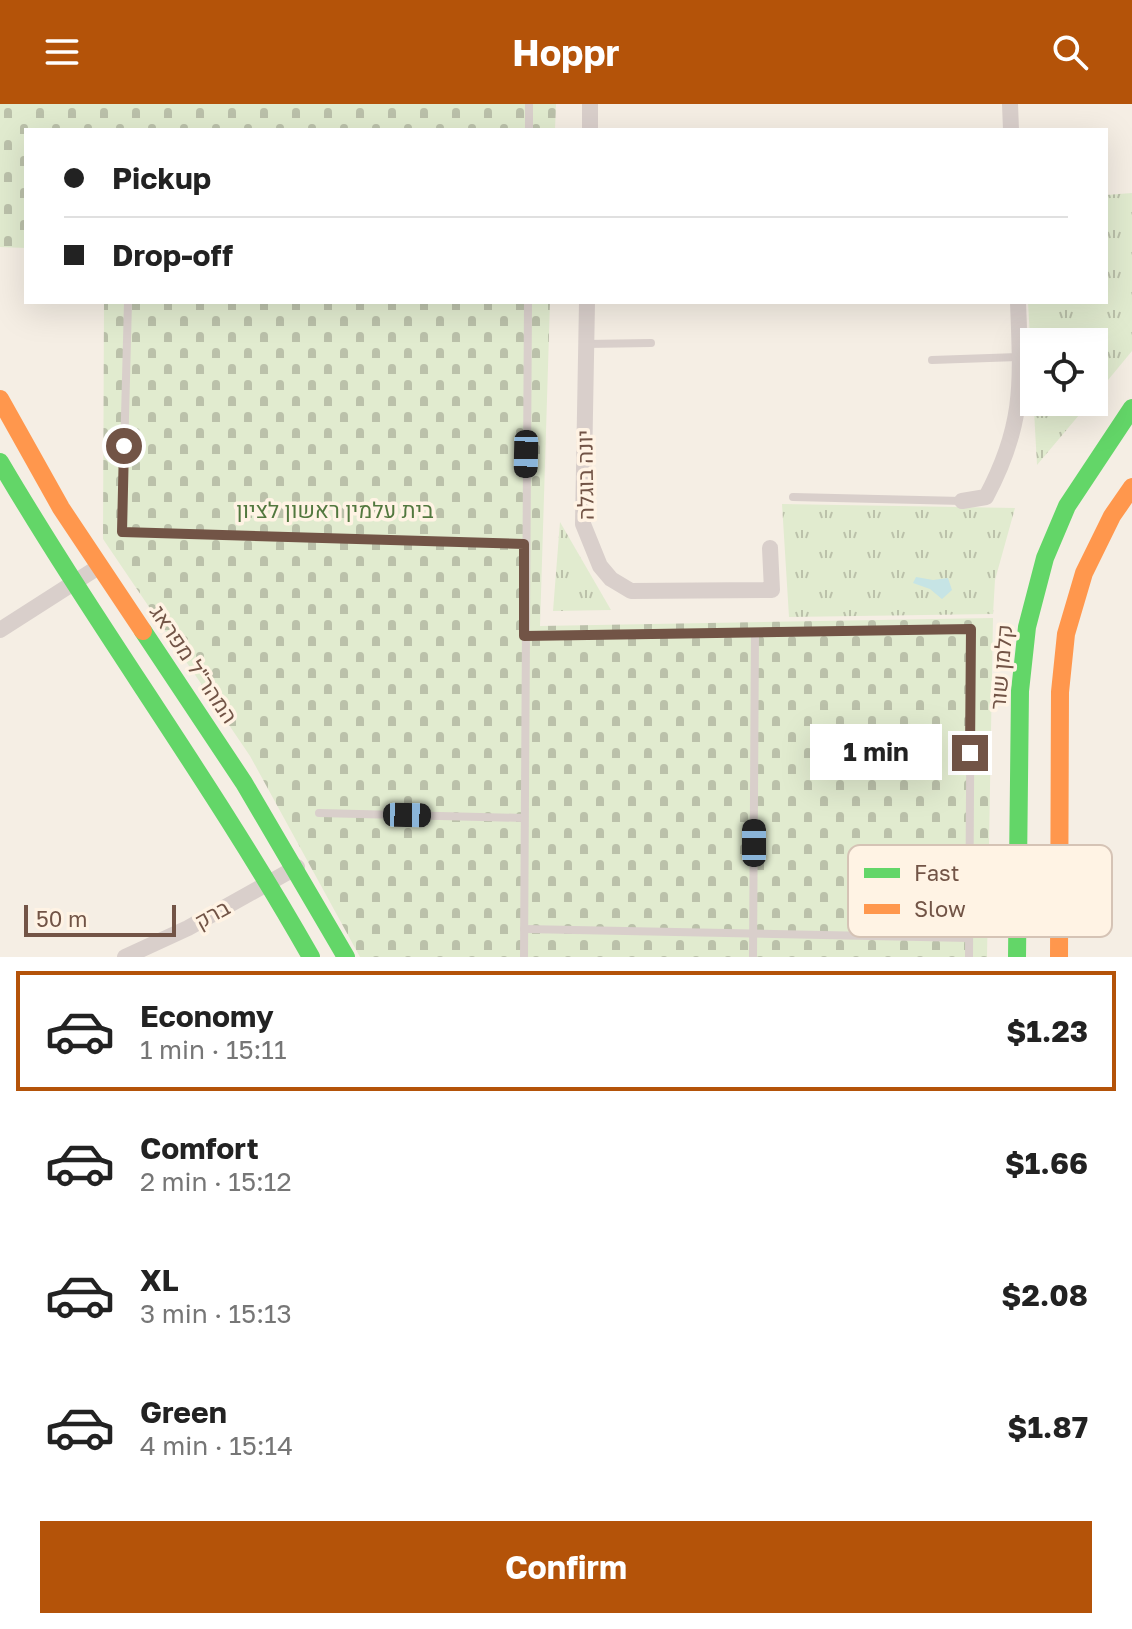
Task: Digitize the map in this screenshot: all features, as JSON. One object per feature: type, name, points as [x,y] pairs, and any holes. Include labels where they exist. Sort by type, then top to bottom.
[{"type":"street","points":[[590,104],[590,128]]},
{"type":"street","points":[[1010,104],[1011,128]]},
{"type":"street","name":"יונה בוגלה","points":[[587,304],[583,524],[600,566],[611,579],[631,591],[772,590],[770,548]]},
{"type":"street","points":[[962,501],[986,497],[1006,460],[1018,417],[1018,304]]},
{"type":"street","name":"המהר\"ל מפראג","points":[[0,399],[52,495],[297,867],[346,957]]},
{"type":"street","name":"קלמן שור","points":[[1018,845],[1020,691],[1027,627],[1045,558],[1067,506],[1132,408]]},
{"type":"street","points":[[0,462],[73,584],[271,881],[311,957]]},
{"type":"street","points":[[1059,845],[1060,692],[1066,634],[1084,573],[1112,516],[1132,487]]},
{"type":"street","points":[[0,630],[100,566]]},
{"type":"street","name":"ברק","points":[[125,957],[188,928],[297,867]]},
{"type":"street","name":"קלמן שור","points":[[1017,937],[1017,957]]},
{"type":"street","points":[[1059,937],[1059,957]]},
{"type":"lane","points":[[529,104],[529,128]]},
{"type":"lane","points":[[128,304],[122,532],[524,544]]},
{"type":"lane","points":[[524,957],[524,544],[528,304]]},
{"type":"lane","points":[[586,344],[651,343]]},
{"type":"lane","points":[[932,360],[1020,357]]},
{"type":"lane","points":[[793,497],[962,501]]},
{"type":"lane","points":[[524,636],[971,629],[970,845]]},
{"type":"lane","points":[[753,957],[755,633]]},
{"type":"lane","points":[[319,813],[524,818]]},
{"type":"lane","points":[[524,929],[848,935]]},
{"type":"lane","points":[[926,937],[969,938],[969,957]]},
{"type":"green space","points":[[0,104],[556,104],[555,128],[24,128],[24,248],[0,247]]},
{"type":"green space","points":[[1132,193],[1132,351],[1108,380],[1108,328],[1029,328],[1028,304],[1108,304],[1108,195]]},
{"type":"green space","name":"בית עלמין ראשון לציון","points":[[104,304],[550,304],[540,626],[993,618],[989,845],[848,845],[848,937],[987,937],[987,957],[360,957],[250,756],[103,539]]},
{"type":"green space","points":[[1034,416],[1078,416],[1037,465]]},
{"type":"green space","points":[[782,504],[1015,508],[995,580],[993,614],[789,617]]},
{"type":"green space","points":[[560,522],[611,610],[553,611]]},
{"type":"water","points":[[916,577],[933,580],[948,578],[952,590],[942,599],[930,589],[913,583]]},
{"type":"traffic: fast","points":[[1018,845],[1020,691],[1027,627],[1045,558],[1067,506],[1132,408]]},
{"type":"traffic: fast","points":[[0,462],[236,832],[311,957]]},
{"type":"traffic: fast","points":[[143,631],[244,783],[346,957]]},
{"type":"traffic: fast","points":[[1017,937],[1017,957]]},
{"type":"traffic: slow","points":[[0,399],[61,508],[143,631]]},
{"type":"traffic: slow","points":[[1059,845],[1060,692],[1066,634],[1084,573],[1112,516],[1132,487]]},
{"type":"traffic: slow","points":[[1059,937],[1059,957]]},
{"type":"route","points":[[124,446],[122,532],[524,544],[524,636],[971,629],[970,753]]}]
